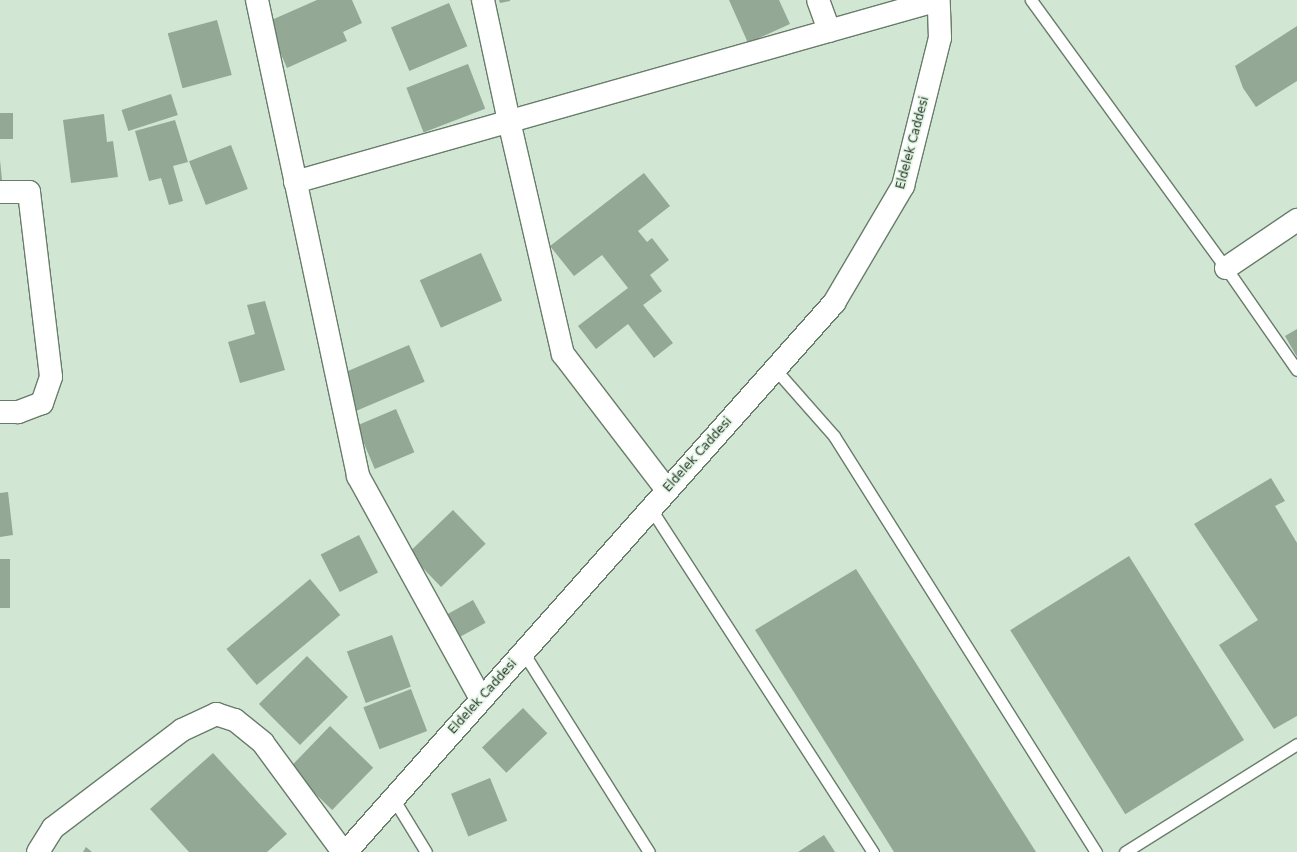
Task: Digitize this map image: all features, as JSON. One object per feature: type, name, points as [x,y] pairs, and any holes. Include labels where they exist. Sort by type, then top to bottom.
[{"type":"street","points":[[257,0],[358,476],[481,699]]},
{"type":"street","points":[[483,0],[509,121],[563,354],[667,490]]},
{"type":"street","points":[[818,0],[829,31]]},
{"type":"street","points":[[295,182],[939,0]]},
{"type":"street","name":"Eldelek Caddesi","points":[[345,852],[834,303],[904,186],[940,38],[939,0]]},
{"type":"street","points":[[0,192],[29,192],[52,377],[42,403],[18,412],[0,412]]},
{"type":"street","points":[[1226,268],[1297,220]]},
{"type":"street","points":[[38,852],[53,828],[182,730],[216,714],[235,720],[263,743],[345,852]]},
{"type":"lane","points":[[1031,0],[1226,268],[1297,370]]},
{"type":"lane","points":[[775,369],[834,436],[1096,852]]},
{"type":"lane","points":[[651,509],[873,852]]},
{"type":"lane","points":[[523,652],[649,852]]},
{"type":"lane","points":[[1125,852],[1297,744]]},
{"type":"lane","points":[[393,798],[426,852]]},
{"type":"building","points":[[317,0],[352,0],[362,23],[343,32],[347,41],[287,68],[267,22]]},
{"type":"building","points":[[499,0],[510,0],[510,1],[500,3]]},
{"type":"building","points":[[729,0],[779,0],[790,24],[748,43]]},
{"type":"building","points":[[449,3],[467,46],[409,71],[391,28]]},
{"type":"building","points":[[217,20],[232,75],[182,88],[168,33]]},
{"type":"building","points":[[1297,26],[1297,81],[1256,107],[1243,88],[1235,66]]},
{"type":"building","points":[[468,64],[485,109],[424,132],[406,88]]},
{"type":"building","points":[[171,94],[178,115],[128,131],[122,110]]},
{"type":"building","points":[[0,113],[13,113],[13,139],[0,139]]},
{"type":"building","points":[[104,114],[107,142],[113,141],[118,177],[71,183],[63,120]]},
{"type":"building","points":[[175,120],[188,162],[173,166],[183,201],[169,205],[161,178],[149,181],[135,131]]},
{"type":"building","points":[[231,145],[248,189],[206,205],[189,161]]},
{"type":"building","points":[[0,160],[2,180],[0,181]]},
{"type":"building","points":[[644,173],[670,206],[638,231],[647,242],[652,238],[669,260],[650,275],[662,291],[643,305],[673,343],[654,358],[628,324],[596,349],[578,326],[628,288],[602,255],[574,276],[550,246]]},
{"type":"building","points":[[481,253],[502,301],[441,328],[420,280]]},
{"type":"building","points":[[265,301],[285,370],[240,383],[228,342],[255,334],[247,305]]},
{"type":"building","points":[[1297,329],[1297,357],[1285,336]]},
{"type":"building","points":[[409,345],[425,382],[357,411],[341,374]]},
{"type":"building","points":[[396,409],[414,452],[375,469],[356,426]]},
{"type":"building","points":[[1271,478],[1285,501],[1275,506],[1297,543],[1297,716],[1274,729],[1219,645],[1258,620],[1194,524]]},
{"type":"building","points":[[8,492],[13,535],[0,537],[0,493]]},
{"type":"building","points":[[453,510],[486,544],[441,587],[408,553]]},
{"type":"building","points":[[359,535],[378,572],[340,592],[321,555]]},
{"type":"building","points":[[1129,556],[1244,740],[1125,814],[1010,630]]},
{"type":"building","points":[[0,559],[10,559],[10,608],[0,608]]},
{"type":"building","points":[[856,569],[1036,852],[894,852],[755,630]]},
{"type":"building","points":[[310,579],[340,615],[257,685],[227,649]]},
{"type":"building","points":[[473,600],[486,623],[458,638],[446,615]]},
{"type":"building","points":[[392,635],[411,687],[366,703],[347,651]]},
{"type":"building","points":[[307,656],[348,697],[300,745],[259,704]]},
{"type":"building","points":[[411,689],[427,731],[380,749],[363,707]]},
{"type":"building","points":[[523,708],[547,733],[506,773],[482,748]]},
{"type":"building","points":[[330,726],[373,768],[332,810],[289,768]]},
{"type":"building","points":[[213,753],[287,834],[267,852],[189,852],[150,809]]},
{"type":"building","points":[[490,778],[507,821],[468,836],[451,794]]},
{"type":"building","points":[[824,835],[835,852],[798,852]]},
{"type":"building","points":[[86,847],[92,852],[83,852]]}]
